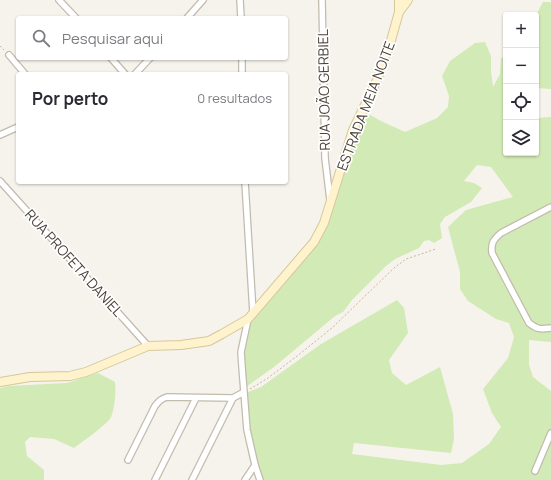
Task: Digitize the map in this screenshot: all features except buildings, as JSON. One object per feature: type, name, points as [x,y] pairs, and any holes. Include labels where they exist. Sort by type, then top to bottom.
[{"type":"street","points":[[60,0],[74,16]]},
{"type":"street","points":[[189,16],[203,0]]},
{"type":"street","points":[[240,0],[241,16]]},
{"type":"street","name":"RUA JOÃO GERBIEL","points":[[322,0],[326,158],[330,204]]},
{"type":"street","name":"ESTRADA MEIA NOITE","points":[[0,382],[30,377],[70,376],[86,372],[148,346],[181,345],[209,340],[222,334],[251,316],[314,242],[324,223],[353,130],[377,80],[390,44],[399,12],[398,0]]},
{"type":"street","name":"ESTRADA MEIA NOITE","points":[[399,12],[408,0]]},
{"type":"street","points":[[9,55],[23,72]]},
{"type":"street","points":[[113,60],[123,72]]},
{"type":"street","points":[[138,72],[148,60]]},
{"type":"street","points":[[242,60],[242,72]]},
{"type":"street","points":[[0,135],[16,128]]},
{"type":"street","points":[[327,175],[339,177]]},
{"type":"street","name":"RUA PROFETA DANIEL","points":[[0,181],[148,346]]},
{"type":"street","points":[[245,184],[251,316],[241,352],[247,430],[260,480]]},
{"type":"street","points":[[551,207],[501,233],[492,245],[492,253],[529,323],[540,329],[551,328]]},
{"type":"street","points":[[128,460],[158,402],[162,398],[233,398],[244,392]]},
{"type":"street","points":[[155,480],[196,398]]},
{"type":"street","points":[[192,480],[233,398]]},
{"type":"street","points":[[535,471],[551,433]]},
{"type":"street","points":[[245,480],[255,465]]},
{"type":"path","points":[[0,46],[9,55]]},
{"type":"path","points":[[244,392],[273,374],[333,327],[394,268],[406,259],[436,250]]},
{"type":"green space","points":[[543,2],[551,3],[551,89],[539,88],[539,12],[538,12]]},
{"type":"green space","points":[[485,42],[491,56],[493,87],[500,74],[501,58],[503,57],[503,156],[539,156],[539,118],[551,117],[551,342],[529,340],[529,365],[533,377],[551,391],[551,480],[261,480],[252,447],[246,393],[261,387],[321,344],[397,300],[404,308],[408,333],[389,360],[392,373],[406,385],[440,367],[453,414],[454,439],[451,453],[354,443],[352,454],[441,465],[462,463],[489,444],[501,427],[492,413],[483,389],[508,358],[514,337],[509,323],[496,319],[468,301],[460,289],[460,272],[448,227],[466,210],[513,197],[491,167],[477,165],[464,181],[474,183],[482,188],[471,202],[445,217],[440,224],[442,238],[434,243],[429,240],[424,241],[419,248],[395,259],[352,300],[343,312],[335,316],[274,367],[246,387],[243,350],[250,319],[318,238],[351,142],[365,112],[405,132],[437,118],[448,107],[449,96],[442,76],[450,61],[475,43]]},
{"type":"green space","points":[[98,373],[115,382],[114,404],[109,420],[74,448],[54,439],[30,437],[25,442],[27,456],[44,470],[44,480],[0,480],[0,388],[9,386],[67,383]]}]
